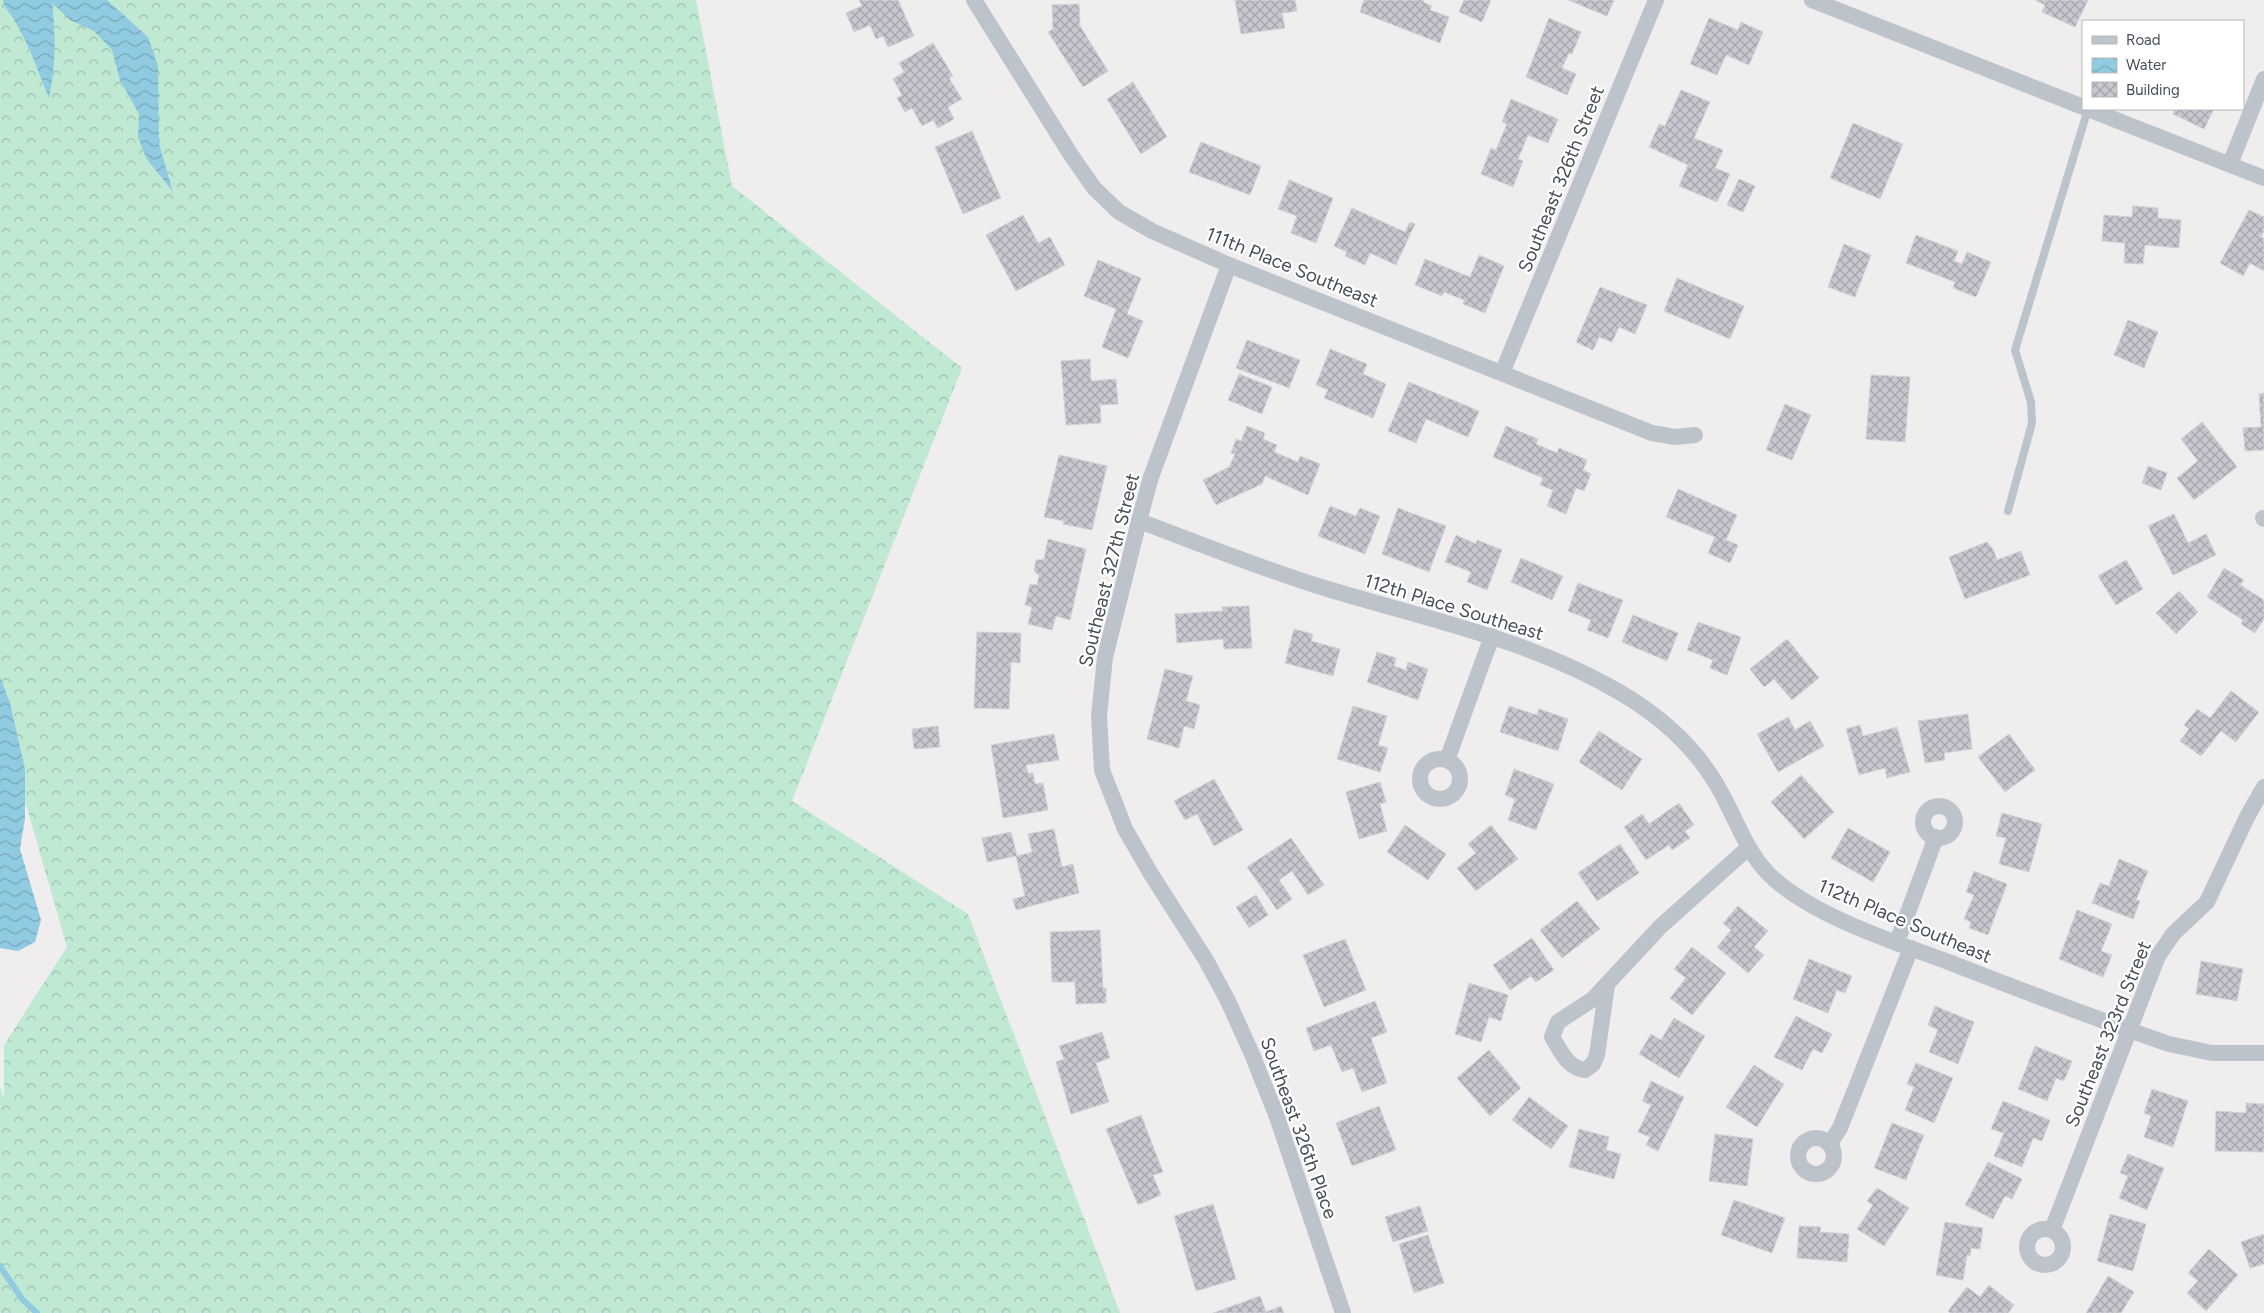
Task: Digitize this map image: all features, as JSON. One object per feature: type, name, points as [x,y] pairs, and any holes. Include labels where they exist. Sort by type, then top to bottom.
[{"type":"street","name":"111th Place Southeast","points":[[974,0],[1071,155],[1103,197],[1119,212],[1146,228],[1229,265],[1652,433],[1676,437],[1694,436]]},
{"type":"street","name":"Southeast 326th Street","points":[[1502,373],[1656,0]]},
{"type":"street","points":[[1819,1],[2082,107]]},
{"type":"street","points":[[2230,164],[2264,79]]},
{"type":"street","points":[[2091,110],[2264,178]]},
{"type":"street","name":"Southeast 327th Street","points":[[1206,960],[1151,874],[1125,829],[1102,770],[1099,716],[1105,656],[1150,477],[1229,265]]},
{"type":"street","name":"112th Place Southeast","points":[[1139,521],[1316,585],[1492,636],[1542,654],[1605,684],[1668,725],[1693,750],[1724,797],[1748,848],[1769,875],[1802,899],[1834,916],[1904,945],[2169,1044],[2212,1052],[2264,1053]]},
{"type":"street","points":[[1447,760],[1492,636]]},
{"type":"street","name":"Southeast 323rd Street","points":[[2052,1230],[2158,956],[2173,934],[2202,909],[2207,902],[2247,817],[2264,787]]},
{"type":"street","points":[[1830,1143],[1840,1128],[1904,945],[1936,837]]},
{"type":"street","points":[[1607,985],[1597,1055],[1593,1064],[1585,1070],[1576,1069],[1568,1063],[1552,1037],[1558,1022],[1594,999],[1660,927],[1748,848]]},
{"type":"street","name":"Southeast 326th Place","points":[[1206,960],[1228,1001],[1252,1054],[1277,1117],[1343,1313]]},
{"type":"lane","points":[[2008,511],[2032,423],[2031,402],[2015,350],[2088,110]]},
{"type":"green space","points":[[0,0],[696,0],[732,186],[962,368],[792,801],[968,914],[1120,1313],[0,1313],[0,1087],[4,1098],[4,1045],[67,947],[0,714]]},
{"type":"water","points":[[3,0],[107,0],[148,37],[158,66],[159,144],[173,192],[146,158],[138,137],[139,114],[120,80],[112,50],[94,31],[70,20],[52,3],[55,50],[49,98],[33,58]]},
{"type":"water","points":[[0,677],[10,703],[25,769],[25,818],[20,849],[41,920],[35,942],[18,951],[0,948]]},
{"type":"building","points":[[859,0],[898,0],[914,36],[888,47],[883,36],[876,39],[870,25],[854,32],[846,13],[862,6]]},
{"type":"building","points":[[1235,0],[1295,0],[1297,11],[1282,13],[1285,28],[1241,34]]},
{"type":"building","points":[[1364,0],[1424,0],[1423,2],[1432,6],[1430,10],[1449,17],[1440,43],[1360,12]]},
{"type":"building","points":[[1464,0],[1491,0],[1482,22],[1459,12]]},
{"type":"building","points":[[1568,0],[1614,0],[1607,16]]},
{"type":"building","points":[[2035,0],[2088,0],[2075,27],[2042,12],[2045,5]]},
{"type":"building","points":[[1079,4],[1080,26],[1108,71],[1083,87],[1048,32],[1053,29],[1052,5]]},
{"type":"building","points":[[1549,18],[1581,32],[1572,54],[1569,53],[1562,68],[1576,74],[1567,95],[1526,77]]},
{"type":"building","points":[[1709,18],[1738,30],[1741,22],[1763,32],[1749,65],[1726,55],[1717,75],[1690,64]]},
{"type":"building","points":[[933,43],[953,76],[949,78],[962,99],[948,107],[954,119],[938,128],[933,120],[922,126],[912,108],[905,112],[897,98],[902,95],[893,79],[904,72],[899,63]]},
{"type":"building","points":[[1133,82],[1167,137],[1141,154],[1107,99]]},
{"type":"building","points":[[1681,90],[1710,102],[1694,138],[1723,150],[1715,168],[1730,174],[1717,202],[1679,186],[1688,165],[1649,147],[1659,124],[1665,126]]},
{"type":"building","points":[[1511,99],[1558,119],[1548,143],[1528,135],[1518,159],[1523,161],[1513,187],[1481,174],[1491,148],[1496,150],[1507,124],[1502,122]]},
{"type":"building","points":[[2175,110],[2214,110],[2204,129],[2173,114]]},
{"type":"building","points":[[1853,123],[1903,144],[1880,199],[1830,178]]},
{"type":"building","points":[[972,131],[1001,198],[963,214],[935,147]]},
{"type":"building","points":[[1201,142],[1261,166],[1250,195],[1189,172]]},
{"type":"building","points":[[1739,179],[1755,186],[1743,212],[1727,205]]},
{"type":"building","points":[[1289,180],[1333,198],[1316,243],[1291,233],[1297,216],[1278,209]]},
{"type":"building","points":[[2133,206],[2158,208],[2158,218],[2181,220],[2179,248],[2145,245],[2143,264],[2124,263],[2125,243],[2102,241],[2104,215],[2132,217]]},
{"type":"building","points":[[1352,208],[1405,232],[1410,222],[1415,224],[1396,265],[1370,253],[1365,265],[1345,256],[1347,252],[1334,246]]},
{"type":"building","points":[[2249,210],[2264,217],[2264,231],[2261,237],[2264,238],[2264,271],[2250,263],[2243,276],[2220,263]]},
{"type":"building","points":[[1023,215],[1038,243],[1050,237],[1065,265],[1016,291],[986,235]]},
{"type":"building","points":[[1916,235],[1958,251],[1954,261],[1962,264],[1967,252],[1991,262],[1976,297],[1953,288],[1955,282],[1906,263]]},
{"type":"building","points":[[1844,244],[1871,255],[1855,297],[1828,287]]},
{"type":"building","points":[[1479,255],[1504,266],[1485,313],[1463,304],[1464,300],[1444,292],[1442,296],[1415,285],[1425,259],[1470,277]]},
{"type":"building","points":[[1098,260],[1141,278],[1127,314],[1143,321],[1128,358],[1102,347],[1116,309],[1084,296]]},
{"type":"building","points":[[1677,278],[1744,306],[1730,339],[1664,311]]},
{"type":"building","points":[[1600,287],[1647,305],[1635,334],[1619,327],[1612,342],[1599,337],[1593,350],[1576,342]]},
{"type":"building","points":[[2128,320],[2158,332],[2144,368],[2114,355]]},
{"type":"building","points":[[1247,340],[1300,360],[1289,388],[1236,368]]},
{"type":"building","points":[[1330,349],[1367,364],[1363,374],[1386,384],[1373,418],[1324,398],[1328,390],[1316,385]]},
{"type":"building","points":[[1090,359],[1091,381],[1116,379],[1118,404],[1100,405],[1101,423],[1066,425],[1061,361]]},
{"type":"building","points":[[1239,374],[1272,387],[1262,414],[1228,400]]},
{"type":"building","points":[[1871,375],[1910,377],[1905,442],[1866,439]]},
{"type":"building","points":[[1409,382],[1479,411],[1468,437],[1426,419],[1416,443],[1388,431]]},
{"type":"building","points":[[2264,393],[2264,450],[2245,451],[2243,428],[2261,427],[2259,394]]},
{"type":"building","points":[[1785,404],[1811,415],[1792,460],[1766,450]]},
{"type":"building","points":[[2202,422],[2237,467],[2194,500],[2177,478],[2198,461],[2181,439]]},
{"type":"building","points":[[1247,426],[1265,433],[1263,439],[1277,445],[1274,452],[1298,462],[1300,456],[1320,464],[1308,495],[1265,476],[1262,484],[1216,505],[1203,480],[1229,467],[1235,454],[1231,453],[1236,439],[1241,441]]},
{"type":"building","points":[[1506,426],[1538,439],[1536,444],[1557,453],[1559,448],[1587,460],[1583,470],[1591,474],[1584,491],[1576,488],[1566,514],[1547,506],[1553,490],[1540,485],[1543,478],[1493,457]]},
{"type":"building","points":[[1059,455],[1107,466],[1092,530],[1063,524],[1064,521],[1044,517]]},
{"type":"building","points":[[2148,466],[2167,473],[2161,490],[2142,483]]},
{"type":"building","points":[[1678,489],[1737,515],[1726,540],[1738,545],[1730,563],[1708,553],[1715,537],[1666,517]]},
{"type":"building","points":[[1330,506],[1356,516],[1360,508],[1380,516],[1365,554],[1318,536]]},
{"type":"building","points":[[1398,508],[1446,526],[1429,572],[1382,554]]},
{"type":"building","points":[[2174,514],[2188,543],[2206,534],[2216,555],[2173,575],[2148,526]]},
{"type":"building","points":[[1456,535],[1476,544],[1477,540],[1502,550],[1487,590],[1467,582],[1471,572],[1445,562]]},
{"type":"building","points":[[1048,539],[1086,549],[1070,620],[1056,616],[1052,630],[1028,624],[1032,607],[1025,605],[1030,584],[1037,585],[1039,575],[1034,571],[1036,560],[1044,559]]},
{"type":"building","points":[[1987,542],[1993,549],[1997,560],[2021,551],[2030,575],[1965,599],[1949,557]]},
{"type":"building","points":[[1521,558],[1563,576],[1552,600],[1511,582]]},
{"type":"building","points":[[2126,560],[2143,589],[2116,605],[2098,576]]},
{"type":"building","points":[[2224,568],[2244,580],[2240,585],[2264,600],[2264,619],[2255,633],[2241,624],[2243,620],[2207,597]]},
{"type":"building","points":[[1578,583],[1623,600],[1608,638],[1587,630],[1591,620],[1568,611]]},
{"type":"building","points":[[2179,591],[2198,612],[2176,634],[2156,613]]},
{"type":"building","points":[[1249,606],[1252,648],[1224,649],[1223,639],[1177,643],[1175,614],[1223,611],[1222,607]]},
{"type":"building","points":[[1633,615],[1678,633],[1667,661],[1622,642]]},
{"type":"building","points":[[1698,622],[1741,637],[1727,675],[1710,668],[1713,660],[1687,650]]},
{"type":"building","points":[[1294,629],[1313,634],[1311,641],[1340,649],[1333,676],[1285,663]]},
{"type":"building","points":[[977,632],[1021,633],[1020,663],[1011,662],[1009,709],[974,708]]},
{"type":"building","points":[[1787,639],[1819,678],[1792,700],[1774,679],[1764,687],[1750,669]]},
{"type":"building","points":[[1377,652],[1396,658],[1394,666],[1406,670],[1408,662],[1428,669],[1418,700],[1367,682]]},
{"type":"building","points":[[1165,669],[1193,676],[1186,701],[1200,705],[1194,729],[1184,726],[1179,748],[1147,739]]},
{"type":"building","points":[[2231,691],[2259,712],[2236,742],[2221,731],[2201,756],[2180,741],[2189,729],[2184,725],[2197,709],[2210,718]]},
{"type":"building","points":[[1353,706],[1387,716],[1378,745],[1388,748],[1380,772],[1337,759]]},
{"type":"building","points":[[1509,706],[1537,715],[1539,709],[1568,719],[1558,751],[1500,732]]},
{"type":"building","points":[[1968,714],[1972,749],[1944,753],[1945,760],[1925,763],[1918,721]]},
{"type":"building","points":[[1788,717],[1795,730],[1810,721],[1824,746],[1778,772],[1757,734]]},
{"type":"building","points":[[1860,725],[1863,736],[1897,727],[1910,772],[1887,778],[1885,768],[1859,775],[1846,729]]},
{"type":"building","points":[[938,726],[940,747],[914,749],[912,729]]},
{"type":"building","points":[[1599,731],[1642,759],[1622,790],[1579,762]]},
{"type":"building","points":[[1054,734],[1059,760],[1026,765],[1028,773],[1033,773],[1035,784],[1043,783],[1048,810],[1003,818],[991,745]]},
{"type":"building","points":[[2009,734],[2035,770],[2005,792],[1978,757]]},
{"type":"building","points":[[1514,769],[1554,784],[1536,830],[1508,820],[1515,799],[1505,795]]},
{"type":"building","points":[[1801,775],[1834,812],[1804,839],[1771,802]]},
{"type":"building","points":[[1214,779],[1243,830],[1214,846],[1197,814],[1185,820],[1174,801]]},
{"type":"building","points":[[1380,782],[1386,802],[1380,804],[1387,831],[1359,839],[1346,792]]},
{"type":"building","points":[[1679,803],[1694,825],[1685,831],[1690,838],[1672,850],[1669,845],[1646,860],[1624,827],[1642,814],[1649,824]]},
{"type":"building","points":[[2002,813],[2042,824],[2029,872],[1999,864],[2006,838],[1996,836]]},
{"type":"building","points":[[1405,825],[1446,854],[1428,880],[1387,852]]},
{"type":"building","points":[[1491,825],[1518,859],[1476,891],[1457,868],[1476,853],[1468,844]]},
{"type":"building","points":[[1848,828],[1890,852],[1873,882],[1831,858]]},
{"type":"building","points":[[1054,829],[1062,867],[1073,864],[1079,893],[1016,910],[1013,899],[1025,896],[1016,856],[987,862],[982,838],[1011,832],[1017,856],[1032,852],[1028,834]]},
{"type":"building","points":[[1291,838],[1324,885],[1308,895],[1292,871],[1279,880],[1292,899],[1277,910],[1247,867]]},
{"type":"building","points":[[1620,844],[1639,873],[1597,901],[1578,873]]},
{"type":"building","points":[[2119,859],[2148,871],[2136,900],[2140,901],[2133,919],[2092,903],[2100,883],[2109,886]]},
{"type":"building","points":[[1974,871],[2007,884],[1988,935],[1969,928],[1971,922],[1964,919],[1974,895],[1966,892]]},
{"type":"building","points":[[1256,895],[1268,915],[1249,928],[1236,907]]},
{"type":"building","points":[[1577,901],[1600,929],[1562,958],[1540,930]]},
{"type":"building","points":[[1738,906],[1768,931],[1754,947],[1764,955],[1748,973],[1717,947],[1731,930],[1723,923]]},
{"type":"building","points":[[2077,910],[2112,924],[2101,951],[2112,955],[2103,977],[2059,959]]},
{"type":"building","points":[[1100,930],[1103,988],[1106,988],[1106,1003],[1076,1004],[1075,982],[1052,982],[1050,932]]},
{"type":"building","points":[[1532,938],[1554,970],[1536,982],[1531,976],[1510,990],[1493,965]]},
{"type":"building","points":[[1345,939],[1366,990],[1324,1007],[1303,955]]},
{"type":"building","points":[[1692,947],[1726,973],[1692,1015],[1670,998],[1686,978],[1674,969]]},
{"type":"building","points":[[1809,959],[1852,976],[1845,993],[1837,990],[1828,1013],[1793,999]]},
{"type":"building","points":[[2201,961],[2243,969],[2237,1001],[2196,994]]},
{"type":"building","points":[[1469,983],[1508,995],[1501,1021],[1489,1017],[1481,1042],[1455,1034]]},
{"type":"building","points":[[1375,1001],[1387,1032],[1371,1038],[1387,1083],[1362,1092],[1353,1068],[1342,1072],[1331,1045],[1314,1051],[1306,1028]]},
{"type":"building","points":[[1935,1006],[1974,1022],[1958,1064],[1929,1052],[1938,1030],[1928,1025]]},
{"type":"building","points":[[1796,1016],[1832,1034],[1822,1053],[1813,1049],[1802,1070],[1774,1057]]},
{"type":"building","points":[[1674,1018],[1705,1036],[1679,1078],[1639,1054],[1651,1034],[1661,1040]]},
{"type":"building","points":[[1102,1032],[1110,1058],[1096,1063],[1109,1102],[1071,1114],[1056,1062],[1064,1059],[1059,1046]]},
{"type":"building","points":[[2035,1046],[2072,1061],[2064,1081],[2056,1078],[2047,1101],[2018,1089]]},
{"type":"building","points":[[1489,1050],[1521,1088],[1490,1116],[1457,1078]]},
{"type":"building","points":[[1916,1063],[1953,1078],[1934,1123],[1905,1110],[1914,1087],[1907,1084]]},
{"type":"building","points":[[1754,1065],[1784,1084],[1757,1127],[1726,1107]]},
{"type":"building","points":[[1651,1081],[1684,1097],[1658,1151],[1646,1145],[1650,1137],[1638,1132],[1651,1105],[1642,1101]]},
{"type":"building","points":[[2152,1089],[2188,1101],[2173,1147],[2144,1137],[2151,1116],[2144,1113]]},
{"type":"building","points":[[1529,1097],[1568,1126],[1551,1149],[1512,1120]]},
{"type":"building","points":[[2003,1101],[2050,1120],[2042,1141],[2033,1138],[2022,1167],[1994,1156],[2004,1133],[1991,1129]]},
{"type":"building","points":[[2246,1103],[2264,1104],[2264,1152],[2215,1151],[2216,1111],[2246,1113]]},
{"type":"building","points":[[1379,1106],[1396,1150],[1352,1166],[1336,1123]]},
{"type":"building","points":[[1141,1115],[1163,1172],[1153,1175],[1161,1195],[1138,1205],[1106,1129]]},
{"type":"building","points":[[1892,1123],[1924,1135],[1906,1180],[1874,1168]]},
{"type":"building","points":[[1579,1129],[1609,1137],[1606,1150],[1621,1154],[1614,1179],[1569,1167]]},
{"type":"building","points":[[1715,1134],[1753,1139],[1747,1186],[1709,1181]]},
{"type":"building","points":[[2128,1154],[2164,1168],[2147,1210],[2119,1198],[2128,1176],[2120,1173]]},
{"type":"building","points":[[1988,1162],[2022,1179],[2012,1199],[2005,1196],[1993,1219],[1965,1205]]},
{"type":"building","points":[[1877,1188],[1909,1208],[1884,1246],[1857,1229],[1873,1205],[1867,1201]]},
{"type":"building","points":[[1734,1200],[1785,1218],[1772,1253],[1721,1235]]},
{"type":"building","points":[[1213,1204],[1236,1279],[1196,1291],[1174,1216]]},
{"type":"building","points":[[1420,1206],[1428,1231],[1393,1242],[1385,1217]]},
{"type":"building","points":[[2110,1214],[2146,1224],[2133,1271],[2097,1261]]},
{"type":"building","points":[[1945,1222],[1983,1228],[1980,1249],[1971,1248],[1970,1256],[1967,1255],[1963,1280],[1936,1275]]},
{"type":"building","points":[[1799,1226],[1821,1227],[1820,1232],[1849,1234],[1847,1262],[1797,1258]]},
{"type":"building","points":[[2264,1234],[2264,1264],[2250,1268],[2241,1242]]},
{"type":"building","points":[[1428,1235],[1444,1283],[1414,1293],[1399,1244]]},
{"type":"building","points":[[2209,1249],[2238,1275],[2206,1311],[2187,1293],[2198,1281],[2188,1273]]},
{"type":"building","points":[[2108,1276],[2134,1292],[2121,1313],[2086,1313]]},
{"type":"building","points":[[1989,1285],[2014,1305],[2008,1313],[1950,1313],[1948,1311],[1967,1287],[1980,1297]]},
{"type":"building","points":[[1260,1296],[1266,1312],[1281,1306],[1284,1313],[1213,1313]]},
{"type":"waterway","points":[[0,1266],[22,1299],[37,1313]]}]
